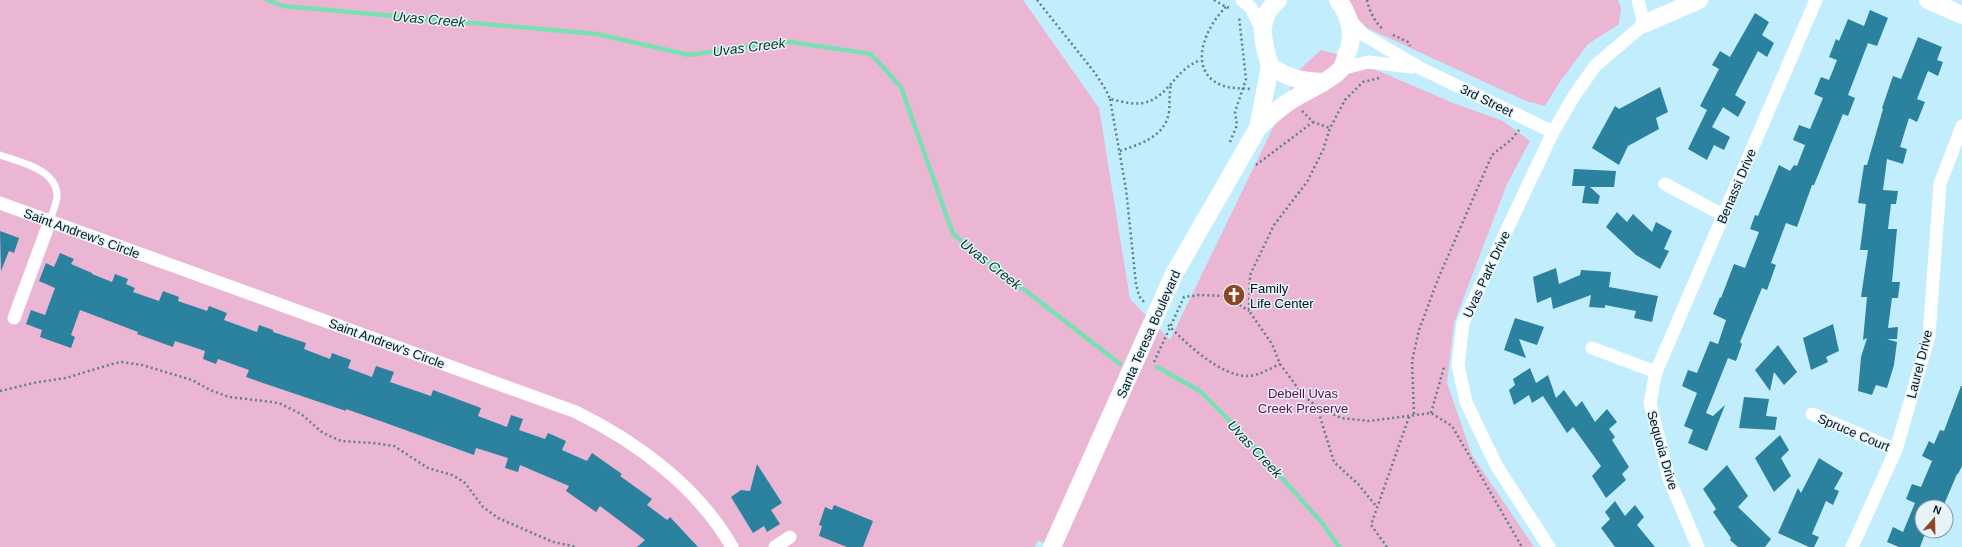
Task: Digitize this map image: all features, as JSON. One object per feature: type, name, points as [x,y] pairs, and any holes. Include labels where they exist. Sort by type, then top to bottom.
[{"type":"main road","points":[[1278,0],[1266,14],[1261,28],[1270,66],[1285,76],[1299,81],[1323,82]]},
{"type":"main road","points":[[1644,24],[1699,0]]},
{"type":"main road","points":[[1928,0],[1962,15]]},
{"type":"main road","points":[[1341,69],[1350,48],[1352,33],[1345,8]]},
{"type":"main road","name":"Santa Teresa Boulevard","points":[[1258,128],[1270,66]]},
{"type":"main road","name":"Santa Teresa Boulevard","points":[[1052,547],[1174,274],[1258,128],[1289,102],[1323,82],[1341,69]]},
{"type":"street","points":[[1242,0],[1251,8],[1261,28]]},
{"type":"street","points":[[1638,0],[1644,24]]},
{"type":"street","name":"Benassi Drive","points":[[1656,372],[1816,0]]},
{"type":"street","name":"3rd Street","points":[[1345,8],[1364,36],[1422,69],[1553,132]]},
{"type":"street","name":"Uvas Park Drive","points":[[1549,547],[1496,465],[1466,402],[1458,365],[1463,323],[1553,132],[1595,66],[1644,24]]},
{"type":"street","name":"3rd Street","points":[[1341,69],[1368,62],[1422,69]]},
{"type":"street","name":"Laurel Drive","points":[[1852,547],[1896,450],[1929,336],[1940,184],[1962,126]]},
{"type":"street","points":[[1665,184],[1723,215]]},
{"type":"street","name":"Saint Andrew's Circle","points":[[0,203],[576,412],[620,436],[678,482],[705,506],[732,547]]},
{"type":"street","points":[[14,318],[50,221]]},
{"type":"street","points":[[1592,348],[1656,372]]},
{"type":"street","name":"Sequoia Drive","points":[[1656,372],[1650,403],[1669,479],[1698,547]]},
{"type":"street","name":"Spruce Court","points":[[1812,414],[1896,450]]},
{"type":"street","points":[[775,547],[790,537]]},
{"type":"lane","points":[[0,155],[37,168],[48,177],[54,186],[57,196],[50,221]]},
{"type":"path","points":[[1037,0],[1098,78],[1110,99],[1126,189],[1136,284],[1139,296],[1146,305]]},
{"type":"path","points":[[1367,0],[1368,8],[1379,26],[1408,42]]},
{"type":"path","points":[[1214,1],[1226,7],[1233,8],[1240,19],[1240,37],[1246,79],[1235,112]]},
{"type":"path","points":[[1226,7],[1218,14],[1209,28],[1204,44],[1202,60],[1207,73],[1216,82],[1228,87],[1253,89]]},
{"type":"path","points":[[1110,99],[1128,103],[1144,103],[1156,97],[1172,83],[1184,68],[1202,60]]},
{"type":"path","points":[[1249,311],[1250,275],[1274,225],[1307,182],[1323,150],[1330,128],[1345,100],[1363,82],[1377,78],[1382,79]]},
{"type":"path","points":[[1120,152],[1146,141],[1160,130],[1167,120],[1169,113],[1169,94],[1172,83]]},
{"type":"path","points":[[1301,110],[1313,122],[1330,128]]},
{"type":"path","points":[[1231,173],[1256,164],[1313,122]]},
{"type":"path","points":[[1414,414],[1412,361],[1419,330],[1438,279],[1492,155],[1511,140],[1519,130]]},
{"type":"path","points":[[1184,297],[1200,295],[1226,296],[1249,311],[1272,344],[1280,364],[1302,395],[1317,407],[1341,418],[1369,421],[1410,414],[1431,413],[1452,426],[1522,547]]},
{"type":"path","points":[[1163,321],[1205,358],[1230,373],[1249,376],[1280,364]]},
{"type":"path","points":[[0,391],[38,382],[66,378],[122,362],[142,365],[192,380],[218,394],[241,400],[263,400],[281,404],[301,414],[323,433],[341,441],[373,442],[394,446],[428,468],[452,475],[465,483],[483,507],[498,518],[547,540],[577,547]]},
{"type":"path","points":[[1317,407],[1334,462],[1358,484],[1378,507]]},
{"type":"path","points":[[1387,547],[1371,525],[1410,414]]},
{"type":"green space","name":"Debell Uvas Creek Preserve","points":[[0,0],[1023,0],[1099,108],[1130,299],[1170,340],[1283,107],[1297,72],[1321,50],[1344,56],[1453,103],[1503,121],[1530,141],[1507,184],[1454,323],[1447,383],[1472,455],[1534,547],[1052,547],[1038,540],[1035,547],[0,547]]},
{"type":"green space","points":[[1338,0],[1618,0],[1621,8],[1619,24],[1588,44],[1559,83],[1545,106],[1526,101],[1345,18]]},
{"type":"building","points":[[1870,10],[1888,18],[1877,46],[1868,43],[1848,95],[1855,98],[1848,116],[1843,114],[1814,185],[1812,185],[1797,227],[1786,223],[1771,263],[1776,265],[1767,290],[1762,288],[1740,342],[1742,344],[1736,361],[1728,358],[1706,413],[1713,416],[1725,405],[1707,451],[1688,443],[1693,430],[1684,426],[1697,393],[1682,386],[1688,370],[1697,373],[1710,341],[1718,344],[1726,320],[1713,314],[1734,264],[1745,268],[1759,232],[1750,229],[1755,215],[1758,216],[1779,165],[1790,171],[1794,165],[1797,166],[1805,145],[1793,140],[1799,125],[1810,129],[1823,98],[1814,94],[1821,77],[1829,80],[1837,60],[1829,57],[1836,39],[1839,41],[1848,19],[1864,26]]},
{"type":"building","points":[[1755,13],[1769,22],[1762,35],[1774,43],[1767,57],[1758,51],[1735,95],[1746,102],[1738,117],[1723,107],[1712,127],[1730,137],[1724,150],[1714,145],[1707,160],[1688,149],[1707,110],[1700,106],[1719,69],[1712,65],[1720,51],[1730,57]]},
{"type":"building","points":[[1918,37],[1942,47],[1937,60],[1943,62],[1938,76],[1928,71],[1917,99],[1925,102],[1917,122],[1909,118],[1900,147],[1907,149],[1903,164],[1887,159],[1883,190],[1898,191],[1896,204],[1891,204],[1888,229],[1897,229],[1892,282],[1900,282],[1898,298],[1892,298],[1888,328],[1898,327],[1897,339],[1887,339],[1897,342],[1894,365],[1887,388],[1876,385],[1872,395],[1858,391],[1861,357],[1867,338],[1863,340],[1867,297],[1861,297],[1868,250],[1860,250],[1866,204],[1858,203],[1864,165],[1867,165],[1883,109],[1882,108],[1893,76],[1901,79]]},
{"type":"building","points":[[1660,87],[1668,112],[1656,118],[1659,129],[1628,146],[1619,165],[1592,148],[1615,106],[1619,109]]},
{"type":"building","points":[[1574,169],[1616,171],[1614,187],[1590,187],[1600,196],[1598,204],[1582,203],[1585,186],[1572,186]]},
{"type":"building","points":[[1617,212],[1627,222],[1633,214],[1652,232],[1656,222],[1672,231],[1664,249],[1669,251],[1660,269],[1636,255],[1606,227]]},
{"type":"building","points":[[0,231],[19,238],[14,253],[9,251],[1,271]]},
{"type":"building","points":[[60,253],[74,259],[71,264],[112,282],[115,274],[128,279],[126,284],[135,288],[133,292],[159,301],[163,291],[179,297],[178,301],[207,311],[209,306],[227,313],[224,320],[257,332],[259,325],[273,330],[273,332],[306,343],[304,349],[330,359],[332,353],[351,360],[348,368],[372,377],[376,366],[394,372],[390,382],[431,396],[433,390],[481,408],[478,416],[507,427],[511,415],[523,419],[519,430],[545,439],[548,433],[566,441],[562,450],[587,461],[592,453],[622,474],[620,476],[652,499],[647,505],[667,520],[670,517],[698,547],[637,547],[645,540],[600,506],[596,512],[566,491],[569,486],[520,465],[518,472],[505,468],[508,458],[476,448],[474,455],[346,409],[346,411],[260,382],[246,377],[249,370],[218,359],[216,364],[203,359],[205,351],[175,341],[173,347],[137,334],[138,332],[80,310],[71,335],[75,337],[71,348],[40,337],[42,330],[26,324],[31,310],[45,315],[55,288],[39,281],[46,263],[54,267]]},
{"type":"building","points":[[1556,268],[1559,284],[1580,275],[1581,270],[1611,272],[1609,287],[1658,296],[1652,322],[1634,318],[1636,311],[1605,305],[1605,308],[1589,307],[1591,295],[1553,309],[1551,297],[1537,303],[1533,277]]},
{"type":"building","points":[[1515,318],[1544,327],[1537,345],[1519,339],[1526,358],[1504,350]]},
{"type":"building","points":[[1833,324],[1839,351],[1826,357],[1828,362],[1811,370],[1803,338]]},
{"type":"building","points":[[1778,345],[1797,372],[1784,385],[1774,372],[1770,391],[1755,370]]},
{"type":"building","points":[[1530,368],[1536,383],[1548,375],[1556,398],[1564,390],[1576,407],[1582,401],[1595,422],[1607,409],[1617,422],[1609,429],[1615,437],[1612,440],[1629,467],[1622,474],[1626,480],[1606,498],[1592,476],[1601,466],[1573,427],[1567,433],[1543,396],[1532,403],[1529,395],[1514,405],[1509,390],[1515,385],[1513,379]]},
{"type":"building","points":[[1962,386],[1962,466],[1946,499],[1914,499],[1914,503],[1906,499],[1912,484],[1921,487],[1932,461],[1922,456],[1929,441],[1934,444],[1940,430],[1944,431]]},
{"type":"building","points":[[1744,397],[1769,399],[1766,416],[1777,417],[1775,430],[1739,428]]},
{"type":"building","points":[[1780,435],[1789,450],[1781,458],[1791,476],[1774,492],[1755,458]]},
{"type":"building","points":[[1819,458],[1843,473],[1834,489],[1839,491],[1833,505],[1826,501],[1812,534],[1819,537],[1814,547],[1809,547],[1778,533],[1798,488],[1801,493]]},
{"type":"building","points":[[757,464],[782,503],[771,510],[780,524],[767,532],[764,526],[753,533],[731,497],[741,490],[750,491]]},
{"type":"building","points":[[1727,465],[1748,496],[1738,507],[1771,539],[1765,547],[1738,547],[1730,540],[1731,538],[1713,512],[1716,509],[1703,489]]},
{"type":"building","points":[[1615,501],[1625,516],[1635,505],[1644,517],[1637,525],[1655,547],[1615,547],[1601,528],[1610,519],[1605,512]]},
{"type":"building","points":[[834,505],[873,521],[863,547],[847,547],[819,536],[822,526],[819,525],[825,507],[832,510]]},
{"type":"building","points":[[1914,505],[1914,539],[1923,539],[1920,547],[1899,547],[1887,542],[1893,527],[1903,532]]},
{"type":"waterway","name":"Uvas Creek","points":[[267,0],[283,6],[597,34],[689,55],[784,41],[871,54],[901,87],[953,234],[1120,364]]},
{"type":"waterway","name":"Uvas Creek","points":[[1157,367],[1200,391],[1237,428],[1323,524],[1339,547]]},
{"type":"place","name":"Family Life Center","points":[[1234,295]]}]
